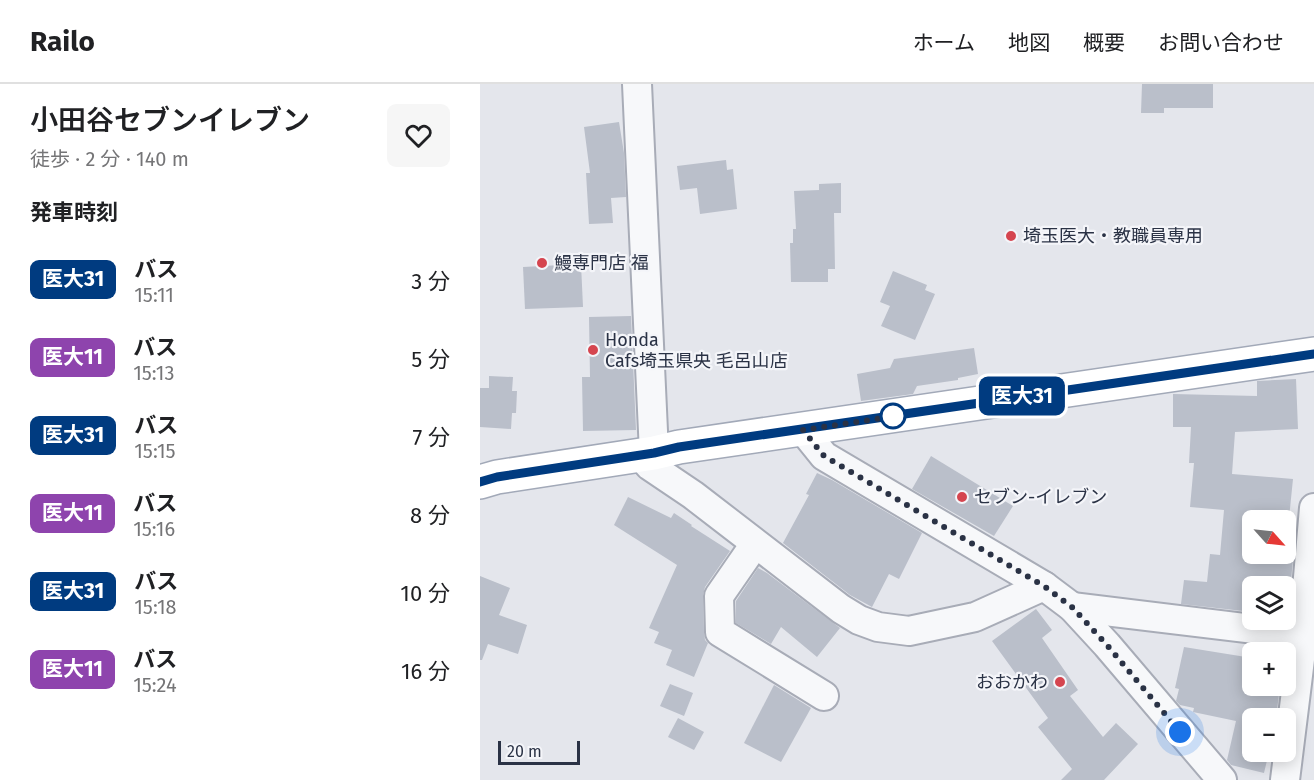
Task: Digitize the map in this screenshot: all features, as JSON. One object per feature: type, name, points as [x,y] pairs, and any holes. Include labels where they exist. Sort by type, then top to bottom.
[{"type":"main road","points":[[480,482],[497,477],[679,447],[1314,354]]},
{"type":"street","points":[[637,84],[647,454],[650,466],[693,495],[841,609],[859,620],[878,627],[909,631],[975,617],[1044,586]]},
{"type":"street","points":[[803,430],[824,456],[1044,586],[1072,607],[1222,780]]},
{"type":"street","points":[[1285,780],[1303,635],[1314,508]]},
{"type":"street","points":[[755,544],[719,596],[720,632],[824,696]]},
{"type":"street","points":[[1072,607],[1303,635]]},
{"type":"building","points":[[1142,84],[1213,84],[1213,108],[1164,108],[1164,113],[1141,113]]},
{"type":"building","points":[[619,122],[624,153],[626,197],[611,198],[613,223],[589,224],[586,173],[590,173],[584,127]]},
{"type":"building","points":[[726,160],[727,170],[733,169],[737,209],[700,214],[697,188],[680,190],[677,166]]},
{"type":"building","points":[[841,183],[841,213],[834,213],[835,269],[828,269],[828,282],[791,282],[790,243],[793,243],[793,229],[796,229],[794,191],[819,190],[819,184]]},
{"type":"building","points":[[581,264],[583,307],[525,309],[523,267]]},
{"type":"building","points":[[893,271],[927,285],[925,290],[935,294],[915,340],[881,326],[890,306],[880,302]]},
{"type":"building","points":[[631,316],[636,430],[583,431],[582,377],[590,377],[589,317]]},
{"type":"building","points":[[974,348],[978,374],[958,378],[958,380],[917,386],[913,394],[861,401],[857,374],[890,368],[894,359]]},
{"type":"building","points":[[489,376],[513,377],[512,391],[517,391],[516,413],[512,413],[511,429],[480,427],[480,388],[489,388]]},
{"type":"building","points":[[1296,379],[1298,429],[1235,432],[1232,474],[1293,479],[1290,510],[1242,510],[1242,564],[1293,564],[1291,576],[1242,576],[1242,611],[1181,604],[1184,580],[1207,582],[1210,554],[1220,555],[1224,510],[1190,507],[1194,463],[1189,463],[1191,427],[1173,427],[1173,394],[1257,396],[1257,381]]},
{"type":"building","name":"セブン-イレブン","points":[[931,456],[1013,506],[994,536],[912,489]]},
{"type":"building","points":[[817,473],[922,533],[899,579],[889,574],[872,607],[850,595],[783,543],[809,495],[806,494]]},
{"type":"building","points":[[628,497],[671,518],[674,513],[730,551],[705,587],[704,632],[708,643],[694,677],[666,665],[672,650],[654,643],[659,632],[649,628],[677,565],[614,525]]},
{"type":"building","points":[[758,568],[840,628],[817,657],[781,627],[771,644],[736,623],[736,601]]},
{"type":"building","points":[[480,576],[510,588],[499,615],[527,625],[518,654],[488,644],[480,660]]},
{"type":"building","points":[[1036,609],[1052,630],[1042,638],[1078,690],[1070,696],[1103,737],[1116,723],[1138,744],[1104,780],[1061,780],[1072,769],[1038,727],[1048,718],[992,641]]},
{"type":"building","points":[[1184,647],[1242,656],[1242,696],[1279,696],[1277,708],[1242,708],[1242,762],[1267,762],[1264,773],[1231,765],[1227,760],[1236,721],[1193,712],[1194,708],[1180,705],[1176,701],[1179,689],[1175,688]]},
{"type":"building","points":[[670,684],[693,693],[684,716],[660,706]]},
{"type":"building","points":[[774,685],[811,708],[781,762],[744,743]]},
{"type":"building","points":[[678,718],[704,732],[694,750],[668,737]]},
{"type":"bus line","name":"医大31","points":[[480,482],[497,477],[654,453],[679,447],[1314,354]]},
{"type":"place","name":"埼玉医大・教職員専用","points":[[1011,236]]},
{"type":"place","name":"鰻専門店 福","points":[[542,263]]},
{"type":"place","name":"Honda Cafs埼玉県央 毛呂山店","points":[[593,350]]},
{"type":"place","name":"セブン-イレブン","points":[[962,497]]},
{"type":"place","name":"おおかわ","points":[[1060,682]]},
{"type":"route","points":[[893,416],[896,416],[803,430],[824,456],[1044,586],[1072,607],[1180,732]]}]
